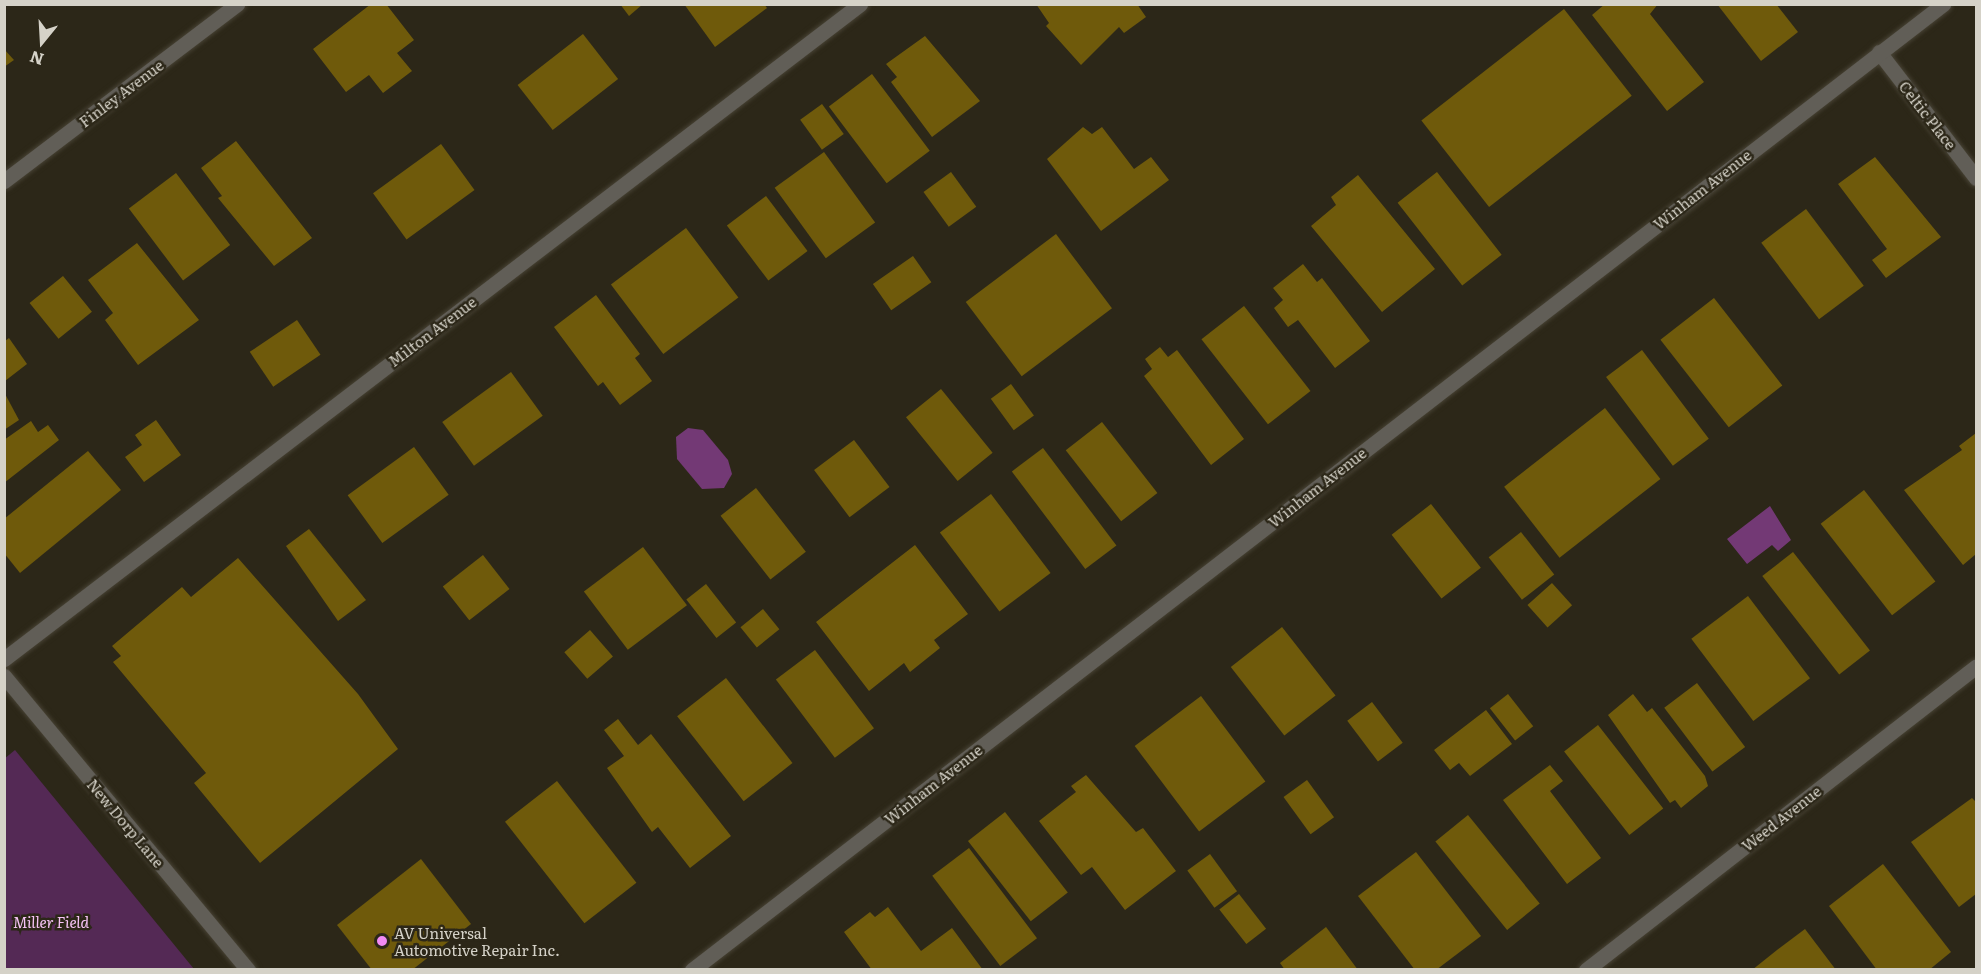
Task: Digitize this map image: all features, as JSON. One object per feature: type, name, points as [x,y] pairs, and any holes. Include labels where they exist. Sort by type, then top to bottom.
[{"type":"street","name":"Finley Avenue","points":[[4,181],[237,4]]},
{"type":"street","name":"Milton Avenue","points":[[4,659],[860,4]]},
{"type":"street","name":"Winham Avenue","points":[[692,969],[1942,4]]},
{"type":"street","name":"Celtic Place","points":[[1879,52],[1977,178]]},
{"type":"street","name":"Weed Avenue","points":[[1586,969],[1977,666]]},
{"type":"street","name":"New Dorp Lane","points":[[4,676],[248,969]]},
{"type":"green space","name":"Miller Field","points":[[15,750],[194,969],[5,969],[4,759]]},
{"type":"shaded area","points":[[688,428],[703,430],[728,460],[732,474],[724,488],[702,489],[677,459],[676,437]]},
{"type":"shaded area","points":[[1770,506],[1791,540],[1778,551],[1772,545],[1747,564],[1727,539]]},
{"type":"building","points":[[371,4],[386,4],[414,40],[397,53],[412,71],[383,93],[369,75],[346,92],[313,49]]},
{"type":"building","points":[[620,4],[643,4],[629,16]]},
{"type":"building","points":[[684,4],[764,4],[767,8],[715,47]]},
{"type":"building","points":[[1036,4],[1137,4],[1146,17],[1124,33],[1119,27],[1081,65],[1046,26],[1049,23]]},
{"type":"building","points":[[1605,4],[1658,4],[1650,14],[1704,82],[1667,111],[1592,15]]},
{"type":"building","points":[[1717,4],[1776,4],[1798,32],[1761,61]]},
{"type":"building","points":[[1564,9],[1632,96],[1489,207],[1421,120]]},
{"type":"building","points":[[583,34],[618,79],[553,130],[518,85]]},
{"type":"building","points":[[925,36],[980,101],[932,137],[891,82],[897,77],[886,64]]},
{"type":"building","points":[[4,49],[14,60],[4,67]]},
{"type":"building","points":[[872,74],[930,151],[887,183],[829,106]]},
{"type":"building","points":[[822,104],[844,134],[822,150],[800,120]]},
{"type":"building","points":[[1083,127],[1092,134],[1102,127],[1134,169],[1151,157],[1169,180],[1101,231],[1047,159]]},
{"type":"building","points":[[236,141],[312,238],[274,266],[218,198],[222,196],[201,168]]},
{"type":"building","points":[[441,144],[475,190],[407,239],[373,193]]},
{"type":"building","points":[[824,152],[875,222],[826,258],[775,188]]},
{"type":"building","points":[[1875,157],[1941,237],[1886,278],[1872,260],[1887,249],[1838,184]]},
{"type":"building","points":[[951,172],[976,207],[949,227],[923,192]]},
{"type":"building","points":[[1437,172],[1502,255],[1462,286],[1398,203]]},
{"type":"building","points":[[176,173],[230,245],[183,280],[129,209]]},
{"type":"building","points":[[1358,175],[1435,269],[1382,312],[1311,226],[1336,205],[1331,197]]},
{"type":"building","points":[[766,196],[808,251],[768,281],[727,225]]},
{"type":"building","points":[[1806,209],[1864,286],[1819,319],[1761,243]]},
{"type":"building","points":[[686,228],[738,297],[663,354],[611,285]]},
{"type":"building","points":[[1056,234],[1112,308],[1022,376],[966,302]]},
{"type":"building","points":[[137,243],[199,320],[138,365],[105,320],[113,313],[88,280]]},
{"type":"building","points":[[913,256],[931,282],[891,310],[873,284]]},
{"type":"building","points":[[1303,264],[1317,282],[1322,278],[1370,341],[1335,368],[1298,320],[1288,327],[1274,308],[1283,300],[1273,288]]},
{"type":"building","points":[[63,276],[92,312],[59,339],[30,303]]},
{"type":"building","points":[[596,295],[640,354],[635,358],[652,381],[620,405],[603,382],[598,386],[554,327]]},
{"type":"building","points":[[1714,298],[1782,385],[1729,427],[1660,340]]},
{"type":"building","points":[[1244,306],[1310,391],[1268,424],[1201,339]]},
{"type":"building","points":[[297,320],[320,355],[273,387],[250,352]]},
{"type":"building","points":[[9,338],[27,364],[5,381],[5,341]]},
{"type":"building","points":[[1160,347],[1168,357],[1177,350],[1244,439],[1211,465],[1144,376],[1152,369],[1145,359]]},
{"type":"building","points":[[1642,350],[1709,439],[1673,466],[1606,377]]},
{"type":"building","points":[[511,372],[543,416],[474,466],[442,422]]},
{"type":"building","points":[[1011,384],[1034,416],[1014,430],[991,399]]},
{"type":"building","points":[[941,389],[993,453],[958,481],[906,417]]},
{"type":"building","points":[[4,392],[19,420],[4,430]]},
{"type":"building","points":[[1605,408],[1660,479],[1560,558],[1504,487]]},
{"type":"building","points":[[156,420],[181,455],[144,482],[125,457],[142,445],[135,435]]},
{"type":"building","points":[[31,421],[38,432],[48,425],[59,440],[4,483],[4,440]]},
{"type":"building","points":[[1102,422],[1157,493],[1121,521],[1066,450]]},
{"type":"building","points":[[1976,433],[1976,554],[1963,565],[1904,490],[1962,450],[1959,446]]},
{"type":"building","points":[[854,440],[890,487],[850,517],[814,470]]},
{"type":"building","points":[[414,447],[449,495],[382,543],[348,495]]},
{"type":"building","points":[[1043,448],[1116,545],[1085,569],[1012,471]]},
{"type":"building","points":[[88,451],[121,490],[20,573],[4,553],[4,519]]},
{"type":"building","points":[[756,488],[806,552],[770,580],[721,516]]},
{"type":"building","points":[[1864,490],[1935,581],[1892,615],[1821,524]]},
{"type":"building","points":[[991,494],[1051,573],[999,612],[940,533]]},
{"type":"building","points":[[1431,504],[1481,568],[1441,599],[1392,535]]},
{"type":"building","points":[[309,529],[366,600],[338,621],[286,546]]},
{"type":"building","points":[[1521,532],[1554,575],[1522,600],[1489,557]]},
{"type":"building","points":[[915,545],[968,614],[934,640],[940,648],[910,672],[904,663],[869,691],[816,622]]},
{"type":"building","points":[[643,547],[687,605],[628,650],[584,592]]},
{"type":"building","points":[[1793,552],[1870,651],[1839,675],[1762,576]]},
{"type":"building","points":[[483,555],[509,589],[469,620],[443,586]]},
{"type":"building","points":[[238,558],[358,694],[398,749],[260,863],[194,783],[206,773],[113,662],[121,656],[112,646],[182,587],[191,597]]},
{"type":"building","points":[[1552,583],[1572,605],[1548,627],[1527,605]]},
{"type":"building","points":[[706,584],[736,623],[716,638],[686,599]]},
{"type":"building","points":[[1748,596],[1810,678],[1753,721],[1691,639]]},
{"type":"building","points":[[763,609],[779,629],[757,647],[740,627]]},
{"type":"building","points":[[1282,627],[1336,696],[1284,736],[1231,667]]},
{"type":"building","points":[[590,630],[613,656],[587,679],[564,652]]},
{"type":"building","points":[[815,650],[874,728],[835,758],[776,679]]},
{"type":"building","points":[[726,678],[792,763],[744,801],[677,716]]},
{"type":"building","points":[[1697,683],[1745,747],[1712,772],[1664,708]]},
{"type":"building","points":[[1508,694],[1533,726],[1515,740],[1490,708]]},
{"type":"building","points":[[1633,694],[1647,712],[1652,708],[1705,776],[1708,786],[1681,808],[1675,800],[1670,803],[1608,715]]},
{"type":"building","points":[[1201,696],[1265,781],[1199,831],[1135,746]]},
{"type":"building","points":[[1372,702],[1403,743],[1378,761],[1347,721]]},
{"type":"building","points":[[1486,710],[1512,744],[1470,776],[1459,763],[1450,770],[1434,750]]},
{"type":"building","points":[[618,719],[638,745],[651,734],[731,836],[690,868],[658,827],[652,832],[607,768],[624,756],[604,730]]},
{"type":"building","points":[[1598,725],[1663,809],[1629,835],[1564,751]]},
{"type":"building","points":[[1550,765],[1563,781],[1550,791],[1601,858],[1567,884],[1503,800]]},
{"type":"building","points":[[1086,775],[1136,832],[1143,828],[1176,871],[1125,910],[1092,867],[1081,875],[1039,821],[1076,792],[1071,786]]},
{"type":"building","points":[[1307,780],[1334,817],[1311,834],[1284,797]]},
{"type":"building","points":[[557,781],[636,883],[584,923],[505,822]]},
{"type":"building","points":[[1972,798],[1976,802],[1976,894],[1959,907],[1911,842]]},
{"type":"building","points":[[1005,812],[1068,892],[1031,921],[968,841]]},
{"type":"building","points":[[1468,815],[1540,904],[1507,930],[1435,841]]},
{"type":"building","points":[[969,848],[1037,938],[1000,966],[932,876]]},
{"type":"building","points":[[1416,852],[1481,936],[1436,970],[1415,970],[1358,896]]},
{"type":"building","points":[[1210,854],[1237,891],[1214,908],[1187,870]]},
{"type":"building","points":[[421,859],[471,924],[412,970],[372,970],[337,925]]},
{"type":"building","points":[[1883,864],[1951,952],[1929,970],[1877,970],[1829,906]]},
{"type":"building","points":[[1239,894],[1266,929],[1246,944],[1219,909]]},
{"type":"building","points":[[888,907],[921,951],[952,928],[983,970],[872,970],[844,932],[870,912],[875,917]]},
{"type":"building","points":[[1326,927],[1358,970],[1285,970],[1280,963]]},
{"type":"building","points":[[1805,929],[1836,970],[1752,970],[1777,950]]},
{"type":"place","name":"AV Universal Automotive Repair Inc.","points":[[382,941]]}]
